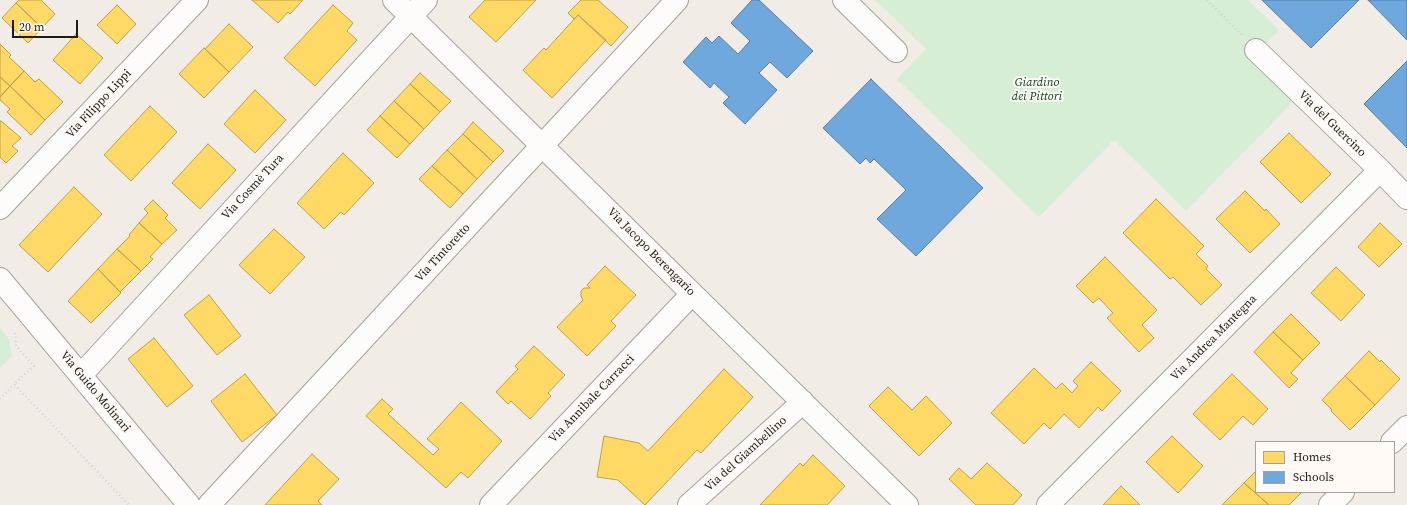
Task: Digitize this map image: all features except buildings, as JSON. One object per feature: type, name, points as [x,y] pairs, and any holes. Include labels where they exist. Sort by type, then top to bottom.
[{"type":"street","name":"Via Filippo Lippi","points":[[0,208],[197,0]]},
{"type":"street","name":"Via Jacopo Berengario","points":[[394,0],[907,505]]},
{"type":"street","name":"Via Cosmè Tura","points":[[81,375],[426,0]]},
{"type":"street","name":"Via Tintoretto","points":[[209,505],[677,0]]},
{"type":"street","points":[[844,0],[896,51]]},
{"type":"street","name":"Via del Guercino","points":[[1256,50],[1407,198]]},
{"type":"street","name":"Via Andrea Mantegna","points":[[1048,505],[1380,170]]},
{"type":"street","name":"Via Guido Molinari","points":[[0,279],[189,505]]},
{"type":"street","name":"Via Annibale Carracci","points":[[491,505],[692,294]]},
{"type":"street","name":"Via del Giambellino","points":[[689,505],[803,402]]},
{"type":"street","points":[[1393,441],[1407,427]]},
{"type":"street","points":[[1330,505],[1342,493]]},
{"type":"path","points":[[1207,0],[1256,50]]},
{"type":"path","points":[[0,399],[34,366],[16,346],[16,335],[12,330]]},
{"type":"path","points":[[14,384],[129,505]]},
{"type":"green space","name":"Giardino dei Pittori","points":[[875,0],[1248,0],[1279,30],[1252,58],[1295,100],[1186,211],[1114,140],[1039,217],[897,79],[926,49]]},
{"type":"green space","points":[[0,328],[9,339],[12,356],[0,368]]}]
